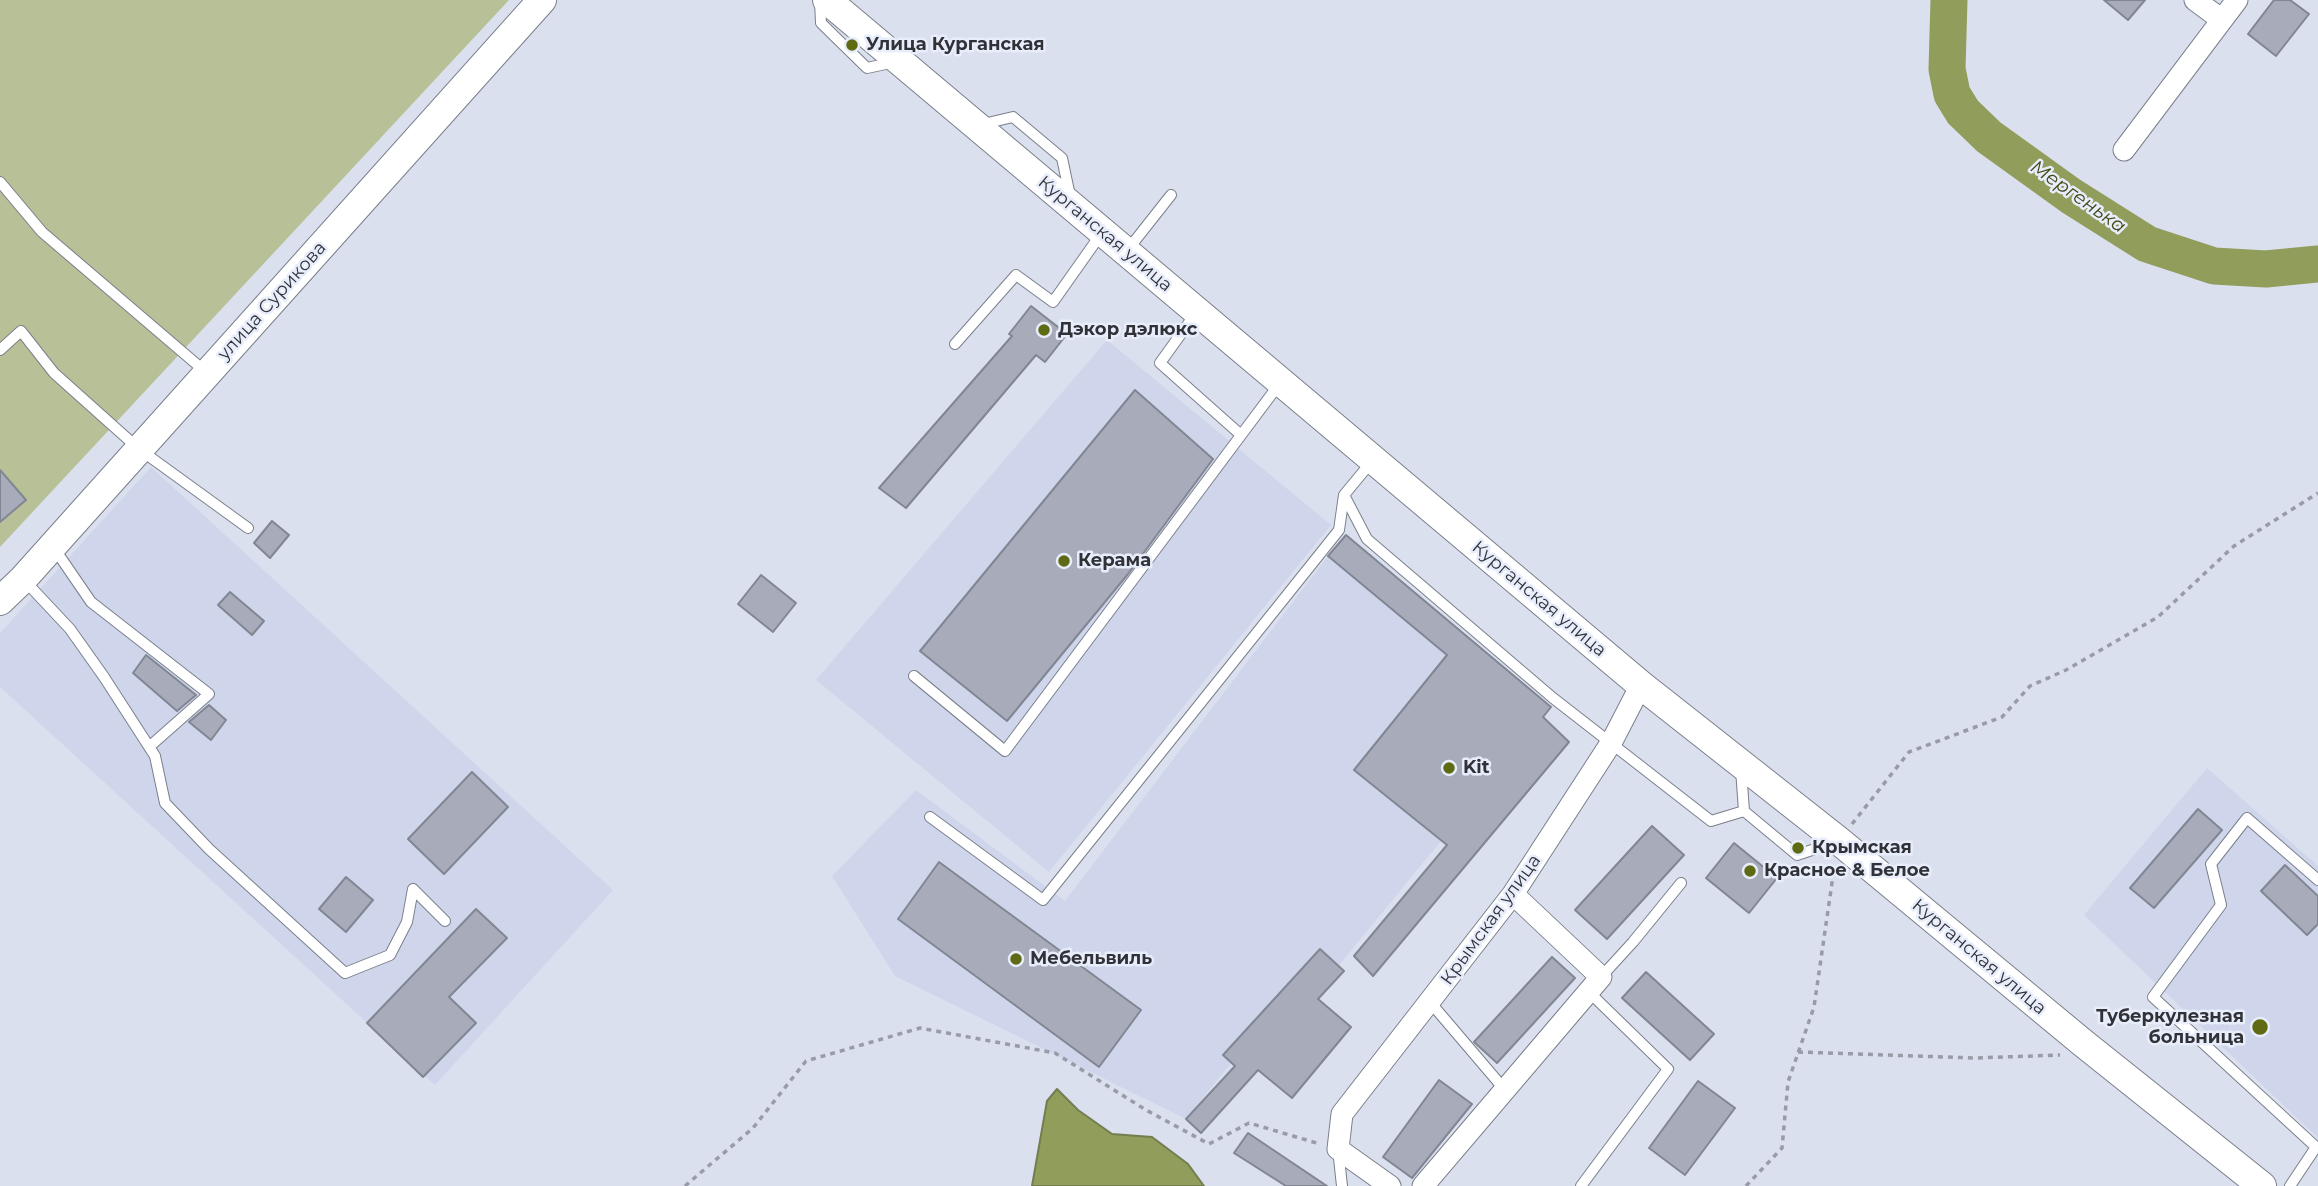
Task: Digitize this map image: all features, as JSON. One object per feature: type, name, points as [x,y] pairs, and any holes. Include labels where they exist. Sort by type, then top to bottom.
[{"type":"main road","name":"улица Сурикова","points":[[0,601],[23,579],[542,0]]},
{"type":"main road","name":"Курганская улица","points":[[827,0],[1641,685],[1839,841],[2262,1186]]},
{"type":"street","points":[[2195,0],[2222,20]]},
{"type":"street","points":[[2124,150],[2237,0]]},
{"type":"street","name":"Крымская улица","points":[[1338,1149],[1342,1114],[1513,894],[1611,743],[1641,685]]},
{"type":"street","points":[[1423,1186],[1595,985],[1513,894]]},
{"type":"street","points":[[1338,1149],[1390,1186]]},
{"type":"lane","points":[[820,0],[821,23],[867,68],[899,61]]},
{"type":"lane","points":[[0,182],[43,232],[207,373]]},
{"type":"lane","points":[[1126,251],[1171,195]]},
{"type":"lane","points":[[955,344],[1016,275],[1053,302],[1103,232]]},
{"type":"lane","points":[[1197,311],[1160,363],[1241,435]]},
{"type":"lane","points":[[0,350],[21,331],[54,373],[139,449],[248,528]]},
{"type":"lane","points":[[914,676],[1005,751],[1281,382]]},
{"type":"lane","points":[[930,817],[1043,900],[1339,530],[1344,495],[1373,460]]},
{"type":"lane","points":[[1344,495],[1367,539],[1553,698],[1711,821],[1744,811]]},
{"type":"lane","points":[[52,546],[91,601],[209,694],[149,747]]},
{"type":"lane","points":[[23,579],[70,629],[155,756],[165,803],[209,849],[345,974],[390,955],[407,922],[413,889],[445,921]]},
{"type":"lane","points":[[1740,763],[1744,811],[1797,855],[1839,841]]},
{"type":"lane","points":[[2290,1186],[2316,1147],[2153,997],[2221,905],[2211,864],[2247,818],[2318,880]]},
{"type":"lane","points":[[1581,1186],[1668,1069],[1595,985],[1681,883]]},
{"type":"lane","points":[[1430,1002],[1505,1090]]},
{"type":"lane","points":[[1338,1149],[1342,1186]]},
{"type":"path","points":[[1746,1186],[1782,1148],[1788,1082],[1814,1007],[1839,841],[1909,752],[2002,717],[2030,686],[2066,670],[2158,617],[2234,546],[2318,493]]},
{"type":"path","points":[[685,1186],[753,1129],[806,1061],[920,1028],[1055,1053],[1146,1110],[1209,1144],[1249,1123],[1338,1149]]},
{"type":"path","points":[[1798,1052],[1975,1058],[2059,1055],[2084,1043]]},
{"type":"shaded area","points":[[0,0],[509,0],[0,547]]},
{"type":"shaded area","points":[[1107,340],[1331,525],[1049,872],[816,680]]},
{"type":"shaded area","points":[[151,467],[613,890],[435,1085],[0,687],[0,633]]},
{"type":"shaded area","points":[[1328,556],[1534,728],[1247,1077],[1231,1063],[1186,1119],[895,976],[832,876],[916,790],[1065,901]]},
{"type":"shaded area","name":"Туберкулезная больница","points":[[2207,768],[2318,866],[2318,1138],[2084,915]]},
{"type":"shaded area","points":[[1057,1089],[1078,1110],[1112,1134],[1152,1137],[1188,1164],[1204,1186],[1032,1186],[1047,1101]]},
{"type":"building","points":[[2104,0],[2145,0],[2128,20]]},
{"type":"building","points":[[2274,0],[2290,0],[2309,14],[2276,56],[2248,34]]},
{"type":"building","points":[[1031,306],[1067,334],[1045,362],[1036,355],[906,508],[879,488],[1012,336],[1009,334]]},
{"type":"building","points":[[1135,390],[1213,459],[1128,574],[1007,721],[920,651]]},
{"type":"building","points":[[0,470],[26,500],[0,522]]},
{"type":"building","points":[[272,521],[289,535],[270,558],[254,543]]},
{"type":"building","points":[[1346,535],[1551,707],[1543,717],[1569,742],[1373,976],[1354,956],[1447,845],[1354,770],[1447,655],[1328,556]]},
{"type":"building","points":[[761,575],[796,603],[773,632],[738,604]]},
{"type":"building","points":[[230,592],[264,621],[252,635],[218,605]]},
{"type":"building","points":[[146,655],[196,695],[177,711],[133,673]]},
{"type":"building","points":[[209,705],[226,720],[211,740],[189,722]]},
{"type":"building","points":[[472,772],[508,807],[444,874],[408,839]]},
{"type":"building","points":[[2198,809],[2222,830],[2154,908],[2130,888]]},
{"type":"building","points":[[1652,826],[1684,855],[1607,939],[1575,910]]},
{"type":"building","points":[[1734,843],[1777,878],[1749,913],[1706,878]]},
{"type":"building","points":[[939,862],[1141,1010],[1099,1067],[898,919]]},
{"type":"building","points":[[2285,865],[2318,896],[2318,924],[2307,935],[2261,891]]},
{"type":"building","points":[[346,877],[373,900],[346,932],[319,909]]},
{"type":"building","points":[[476,909],[507,938],[449,997],[476,1023],[423,1077],[367,1023]]},
{"type":"building","points":[[1320,949],[1344,971],[1318,999],[1351,1027],[1292,1098],[1258,1070],[1201,1133],[1186,1119],[1235,1066],[1223,1055]]},
{"type":"building","points":[[1552,957],[1575,978],[1497,1063],[1474,1042]]},
{"type":"building","points":[[1646,972],[1714,1034],[1690,1060],[1622,998]]},
{"type":"building","points":[[1439,1080],[1472,1104],[1412,1178],[1383,1157]]},
{"type":"building","points":[[1698,1081],[1735,1108],[1685,1175],[1649,1148]]},
{"type":"building","points":[[1248,1133],[1327,1186],[1286,1186],[1234,1153]]},
{"type":"waterway","name":"Мергенька","points":[[1949,0],[1947,69],[1952,94],[1963,112],[1989,137],[2071,196],[2147,244],[2214,266],[2266,269],[2318,264]]},
{"type":"place","name":"Улица Курганская","points":[[852,45]]},
{"type":"place","name":"Дэкор дэлюкс","points":[[1044,330]]},
{"type":"place","name":"Керама","points":[[1064,561]]},
{"type":"place","name":"Kit","points":[[1449,768]]},
{"type":"place","name":"Крымская","points":[[1798,848]]},
{"type":"place","name":"Красное & Белое","points":[[1750,871]]},
{"type":"place","name":"Мебельвиль","points":[[1016,959]]},
{"type":"place","name":"Туберкулезная больница","points":[[2260,1027]]}]
